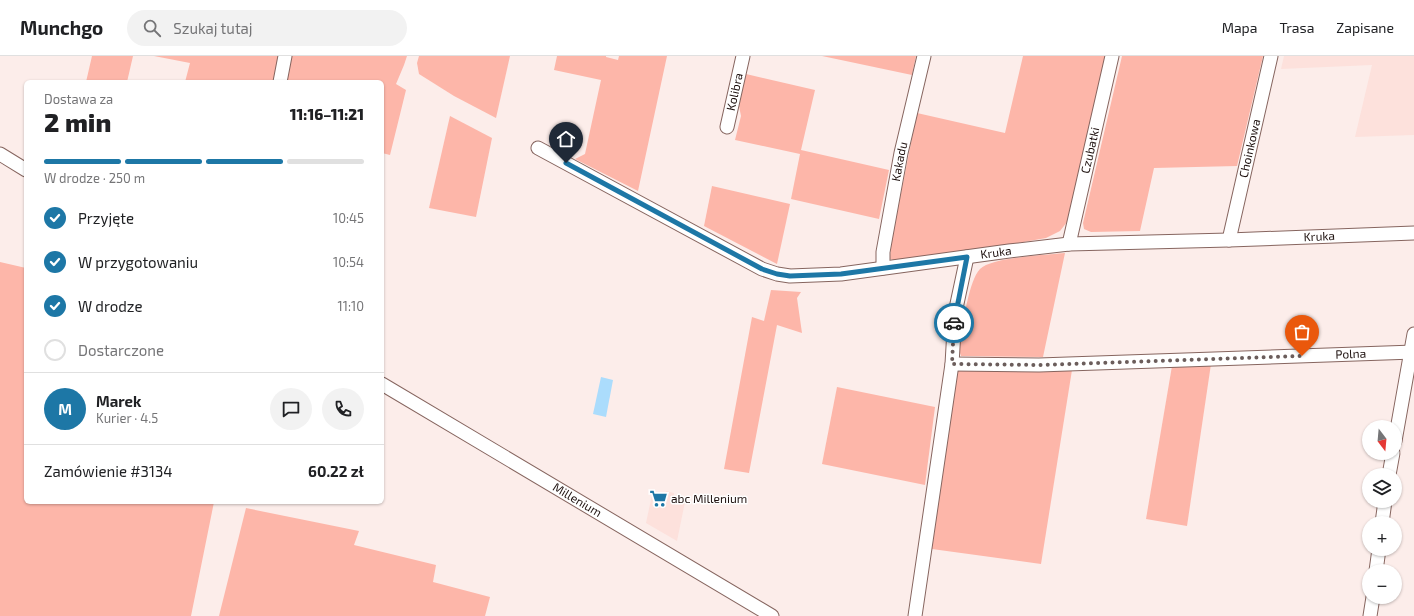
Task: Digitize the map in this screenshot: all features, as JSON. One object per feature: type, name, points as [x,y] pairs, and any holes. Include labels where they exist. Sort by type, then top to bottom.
[{"type":"street","points":[[280,80],[285,56]]},
{"type":"street","name":"Kolibra","points":[[727,127],[743,56]]},
{"type":"street","name":"Kakadu","points":[[883,268],[883,252],[901,153],[924,56]]},
{"type":"street","name":"Czubatki","points":[[1069,244],[1112,56]]},
{"type":"street","name":"Choinkowa","points":[[1230,240],[1271,56]]},
{"type":"street","name":"Kruka","points":[[538,148],[762,269],[777,274],[790,276],[841,274],[1069,244],[1414,233]]},
{"type":"street","points":[[0,154],[24,169]]},
{"type":"street","points":[[915,616],[952,364],[956,313],[967,257]]},
{"type":"street","points":[[1399,420],[1414,334]]},
{"type":"street","name":"Polna","points":[[952,364],[1047,365],[1412,352]]},
{"type":"street","name":"Millenium","points":[[384,385],[772,616]]},
{"type":"street","points":[[1370,616],[1372,604]]},
{"type":"shaded area","points":[[92,56],[133,56],[127,80],[86,80]]},
{"type":"shaded area","points":[[154,56],[280,56],[274,80],[186,80],[190,63]]},
{"type":"shaded area","points":[[289,56],[407,56],[396,84],[406,90],[390,155],[384,154],[384,80],[283,80]]},
{"type":"shaded area","points":[[419,56],[510,56],[496,118],[454,96],[419,74],[417,63]]},
{"type":"shaded area","points":[[557,56],[606,56],[618,60],[619,56],[667,56],[638,191],[575,159],[585,154],[601,80],[554,70]]},
{"type":"shaded area","points":[[822,56],[916,56],[912,75]]},
{"type":"shaded area","points":[[1023,56],[1106,56],[1067,222],[1060,231],[1046,238],[973,252],[897,261],[890,259],[891,243],[917,113],[1005,133]]},
{"type":"shaded area","points":[[1122,56],[1263,56],[1237,166],[1154,168],[1140,231],[1091,232],[1084,229],[1083,223]]},
{"type":"shaded area","points":[[1284,56],[1414,56],[1414,135],[1355,137],[1372,65],[1281,69]]},
{"type":"shaded area","points":[[746,74],[815,90],[801,150],[889,170],[879,219],[791,199],[800,154],[735,140],[741,116],[739,106]]},
{"type":"shaded area","points":[[450,116],[492,138],[476,217],[429,208]]},
{"type":"shaded area","points":[[712,186],[790,204],[777,264],[704,226]]},
{"type":"shaded area","points":[[1065,253],[1043,357],[961,356],[959,350],[960,340],[967,303],[973,282],[980,269],[986,265],[1007,259]]},
{"type":"shaded area","points":[[0,262],[24,268],[24,504],[214,504],[191,616],[0,616]]},
{"type":"shaded area","points":[[771,290],[801,292],[797,298],[802,333],[777,325],[749,473],[724,469],[752,317],[764,321]]},
{"type":"shaded area","points":[[1211,364],[1187,526],[1146,519],[1172,366]]},
{"type":"shaded area","points":[[1007,369],[1072,370],[1041,564],[932,549],[957,371]]},
{"type":"shaded area","points":[[837,387],[935,407],[925,485],[822,464]]},
{"type":"shaded area","points":[[653,490],[655,491],[652,505],[663,508],[666,491],[674,493],[674,495],[686,497],[677,541],[646,523]]},
{"type":"shaded area","points":[[246,508],[359,531],[354,545],[436,565],[433,582],[490,597],[485,616],[219,616]]},
{"type":"water","points":[[601,377],[613,380],[606,417],[593,414]]},
{"type":"way so far","points":[[954,323],[952,364],[1039,365],[1302,356]]},
{"type":"place","name":"abc Millenium","points":[[658,499]]},
{"type":"route","points":[[566,163],[762,269],[777,274],[790,276],[841,274],[967,257],[954,323]]}]
